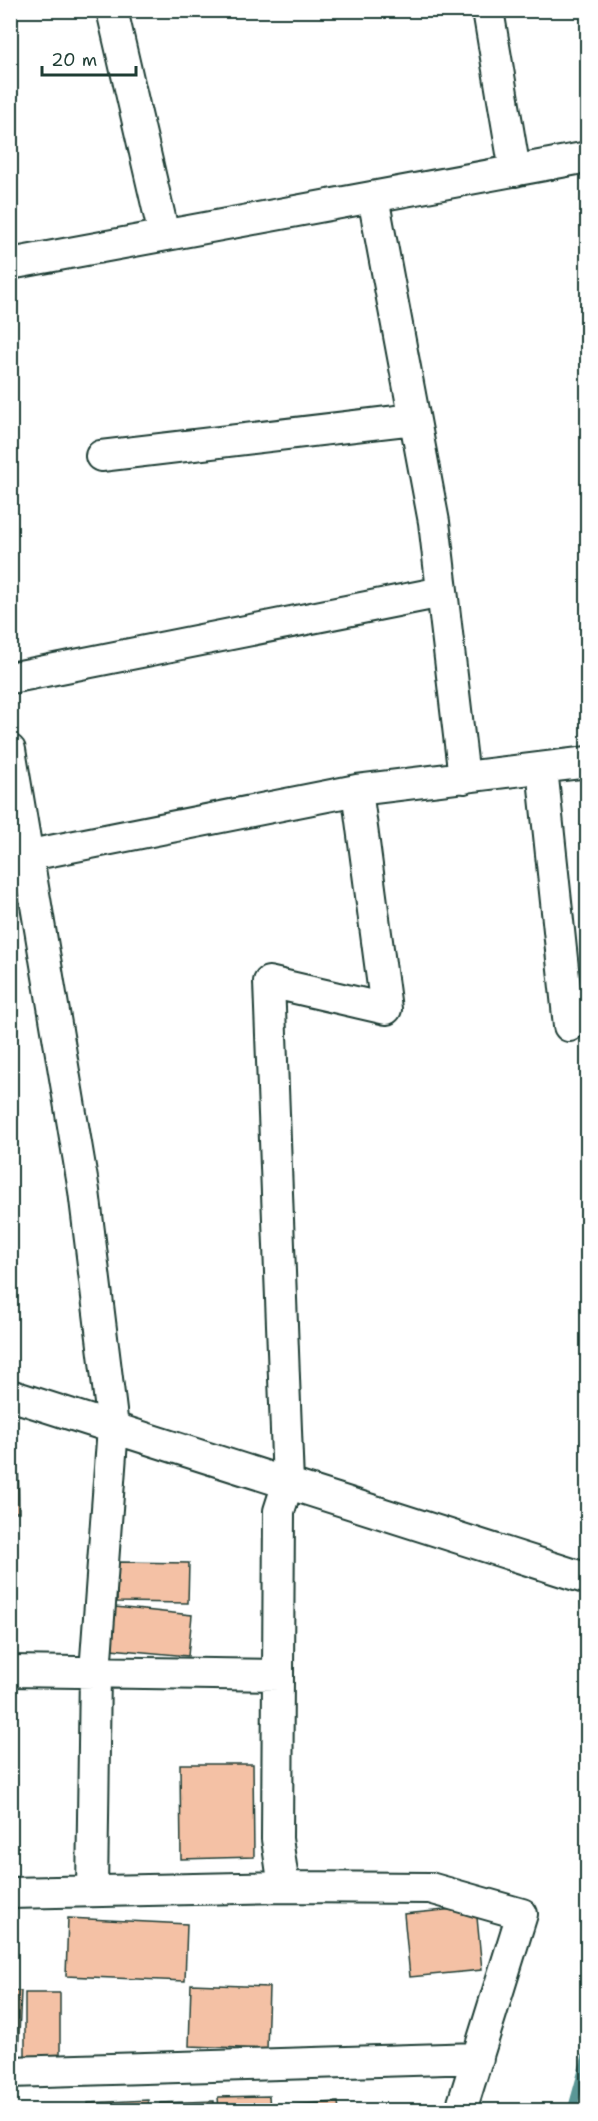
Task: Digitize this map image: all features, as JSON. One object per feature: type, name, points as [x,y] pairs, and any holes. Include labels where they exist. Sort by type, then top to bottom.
[{"type":"street","points":[[112,10],[164,235]]},
{"type":"street","points":[[488,10],[515,171]]},
{"type":"street","points":[[10,264],[588,157]]},
{"type":"street","points":[[373,197],[434,522],[464,778]]},
{"type":"street","points":[[101,456],[414,418]]},
{"type":"street","points":[[10,678],[442,592]]},
{"type":"street","points":[[10,750],[19,858],[84,1191],[113,1427],[95,1672],[92,1891]]},
{"type":"street","points":[[19,858],[357,790],[588,762]]},
{"type":"street","points":[[542,768],[569,1026]]},
{"type":"street","points":[[284,1887],[277,1839],[279,1510],[288,1483],[269,982],[386,1009],[357,790]]},
{"type":"street","points":[[10,1395],[588,1579]]},
{"type":"street","points":[[10,1671],[278,1675]]},
{"type":"street","points":[[10,1893],[284,1887],[430,1888],[522,1914],[461,2110]]},
{"type":"street","points":[[10,2072],[478,2058]]},
{"type":"building","points":[[18,1456],[19,1512],[10,1512],[10,1457]]},
{"type":"building","points":[[10,1562],[16,1562],[16,1597],[10,1597]]},
{"type":"building","points":[[118,1562],[189,1563],[188,1603],[117,1602]]},
{"type":"building","points":[[115,1607],[192,1615],[188,1656],[111,1649]]},
{"type":"building","points":[[180,1764],[253,1764],[254,1857],[181,1859]]},
{"type":"building","points":[[476,1907],[482,1970],[410,1977],[404,1914]]},
{"type":"building","points":[[68,1918],[187,1924],[185,1981],[66,1976]]},
{"type":"building","points":[[191,1984],[269,1987],[267,2049],[189,2046]]},
{"type":"building","points":[[10,1990],[21,1991],[18,2057],[10,2056]]},
{"type":"building","points":[[25,1993],[60,1993],[60,2057],[25,2056]]},
{"type":"building","points":[[269,2096],[270,2110],[219,2110],[218,2097]]},
{"type":"building","points":[[148,2100],[149,2110],[88,2110],[88,2103]]},
{"type":"building","points":[[214,2101],[214,2110],[160,2110],[160,2103]]},
{"type":"building","points":[[338,2102],[339,2110],[287,2110],[287,2105]]},
{"type":"building","points":[[80,2105],[80,2110],[40,2110],[40,2108]]},
{"type":"waterway","points":[[572,2110],[588,2052]]}]
